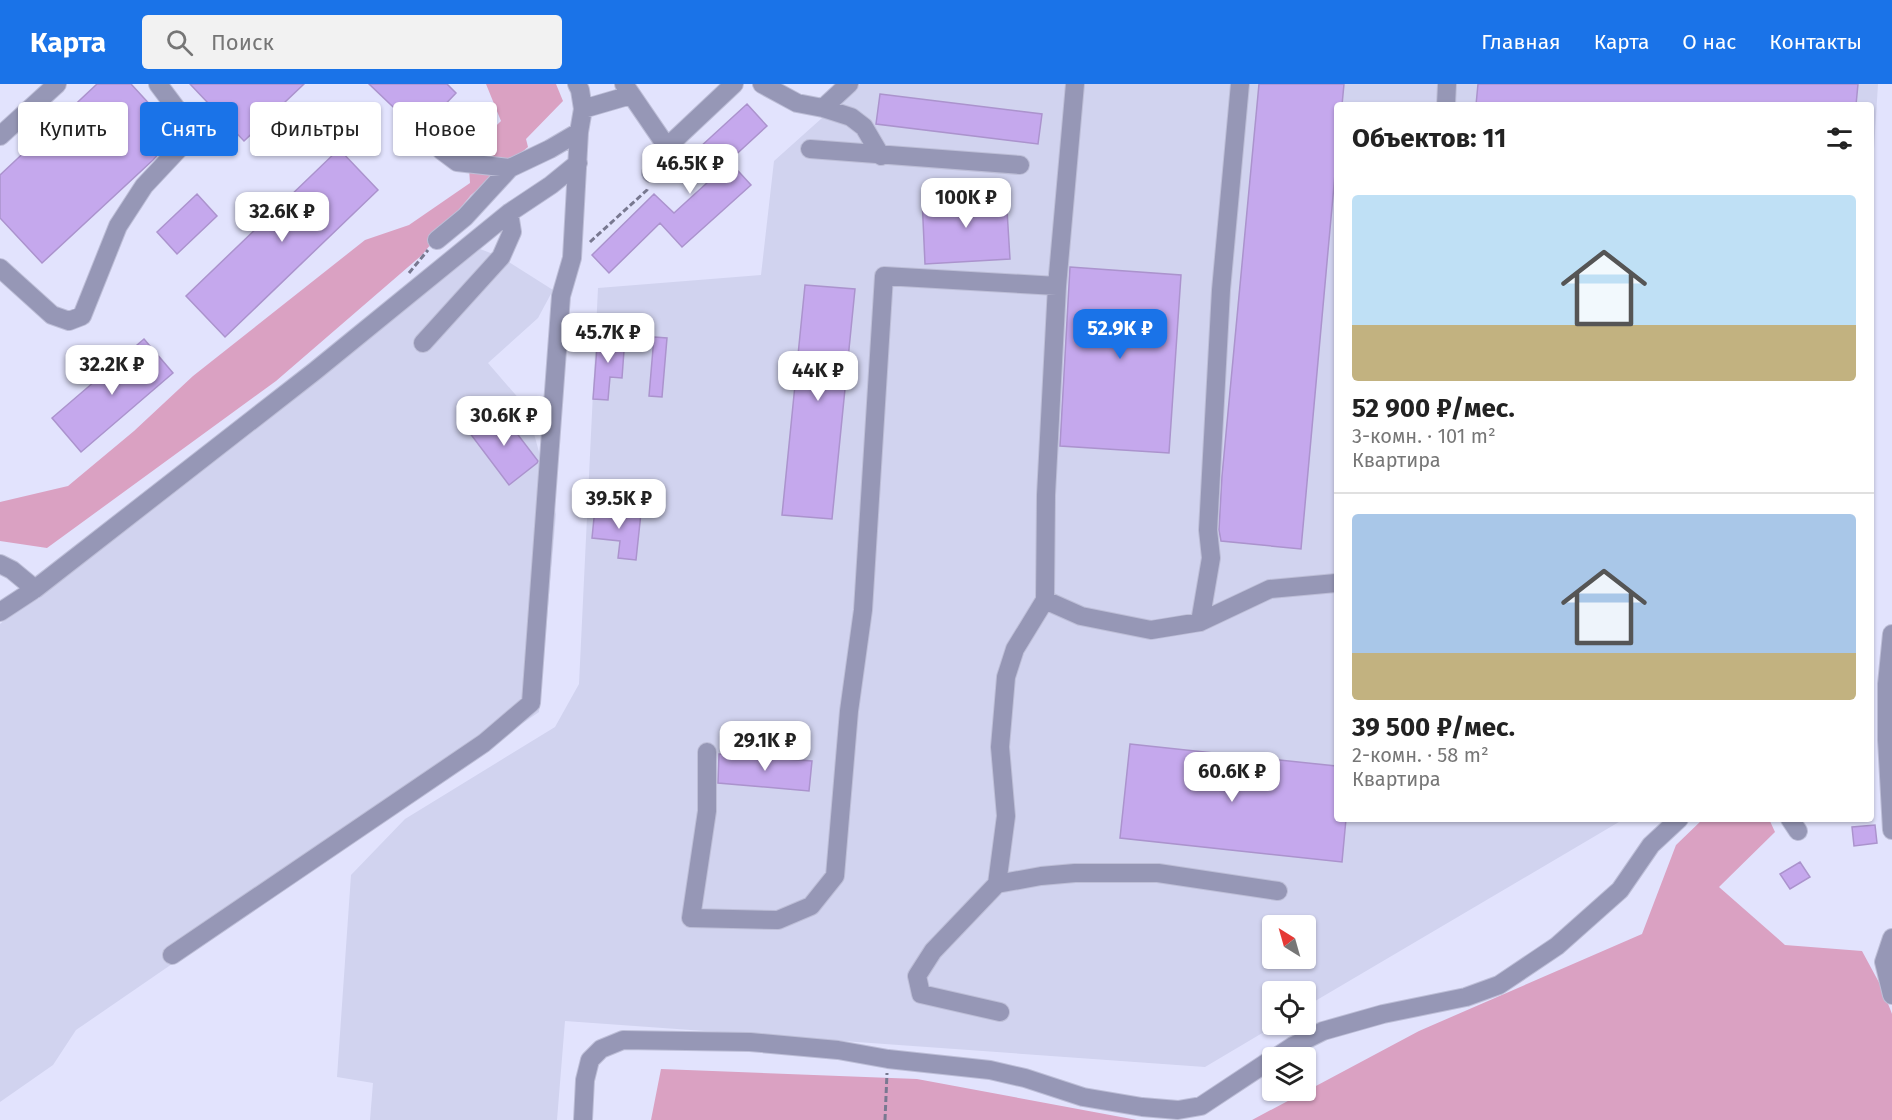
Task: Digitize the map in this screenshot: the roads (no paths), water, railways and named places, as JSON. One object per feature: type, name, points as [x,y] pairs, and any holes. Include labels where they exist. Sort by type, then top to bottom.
[{"type":"street","points":[[0,268],[52,315],[69,321],[82,316],[118,226],[144,186],[189,138],[191,128],[158,84]]},
{"type":"street","points":[[172,955],[484,743],[531,703],[561,296],[572,258],[579,132],[583,109],[577,84]]},
{"type":"street","points":[[651,173],[667,147],[734,84]]},
{"type":"street","points":[[762,84],[797,103],[851,117],[864,127],[881,156]]},
{"type":"street","points":[[823,108],[849,84]]},
{"type":"street","points":[[997,884],[1006,816],[1000,747],[1006,677],[1015,649],[1045,600],[1046,495],[1057,286],[1075,84]]},
{"type":"street","points":[[1200,622],[1211,558],[1208,530],[1220,301],[1240,84]]},
{"type":"street","points":[[1446,102],[1447,84]]},
{"type":"street","points":[[0,136],[51,86]]},
{"type":"street","points":[[583,109],[628,89],[667,147]]},
{"type":"street","points":[[437,240],[465,217],[510,168],[579,132]]},
{"type":"street","points":[[810,149],[1020,165]]},
{"type":"street","points":[[449,156],[457,162],[510,168]]},
{"type":"street","points":[[0,612],[35,589],[315,371],[509,213],[578,164]]},
{"type":"street","points":[[423,342],[501,257],[512,232],[509,213]]},
{"type":"street","points":[[707,752],[707,811],[691,918],[778,920],[811,906],[835,876],[849,711],[862,610],[884,276],[1057,286]]},
{"type":"street","points":[[0,564],[12,570],[35,589]]},
{"type":"street","points":[[1045,600],[1081,616],[1151,630],[1200,622],[1270,589],[1334,583]]},
{"type":"street","points":[[1892,634],[1883,686],[1892,830]]},
{"type":"street","points":[[1291,1047],[1323,1031],[1383,1014],[1466,997],[1499,985],[1557,946],[1620,890],[1652,845],[1675,822]]},
{"type":"street","points":[[1000,1012],[921,994],[917,976],[933,951],[997,884],[1074,873],[1158,873],[1278,891]]},
{"type":"street","points":[[1892,938],[1884,962],[1892,995]]},
{"type":"street","points":[[583,1120],[585,1080],[590,1060],[601,1049],[623,1040],[679,1040],[838,1050],[888,1059],[990,1070],[1025,1078],[1083,1097],[1142,1107],[1178,1110],[1201,1106],[1262,1065]]}]
